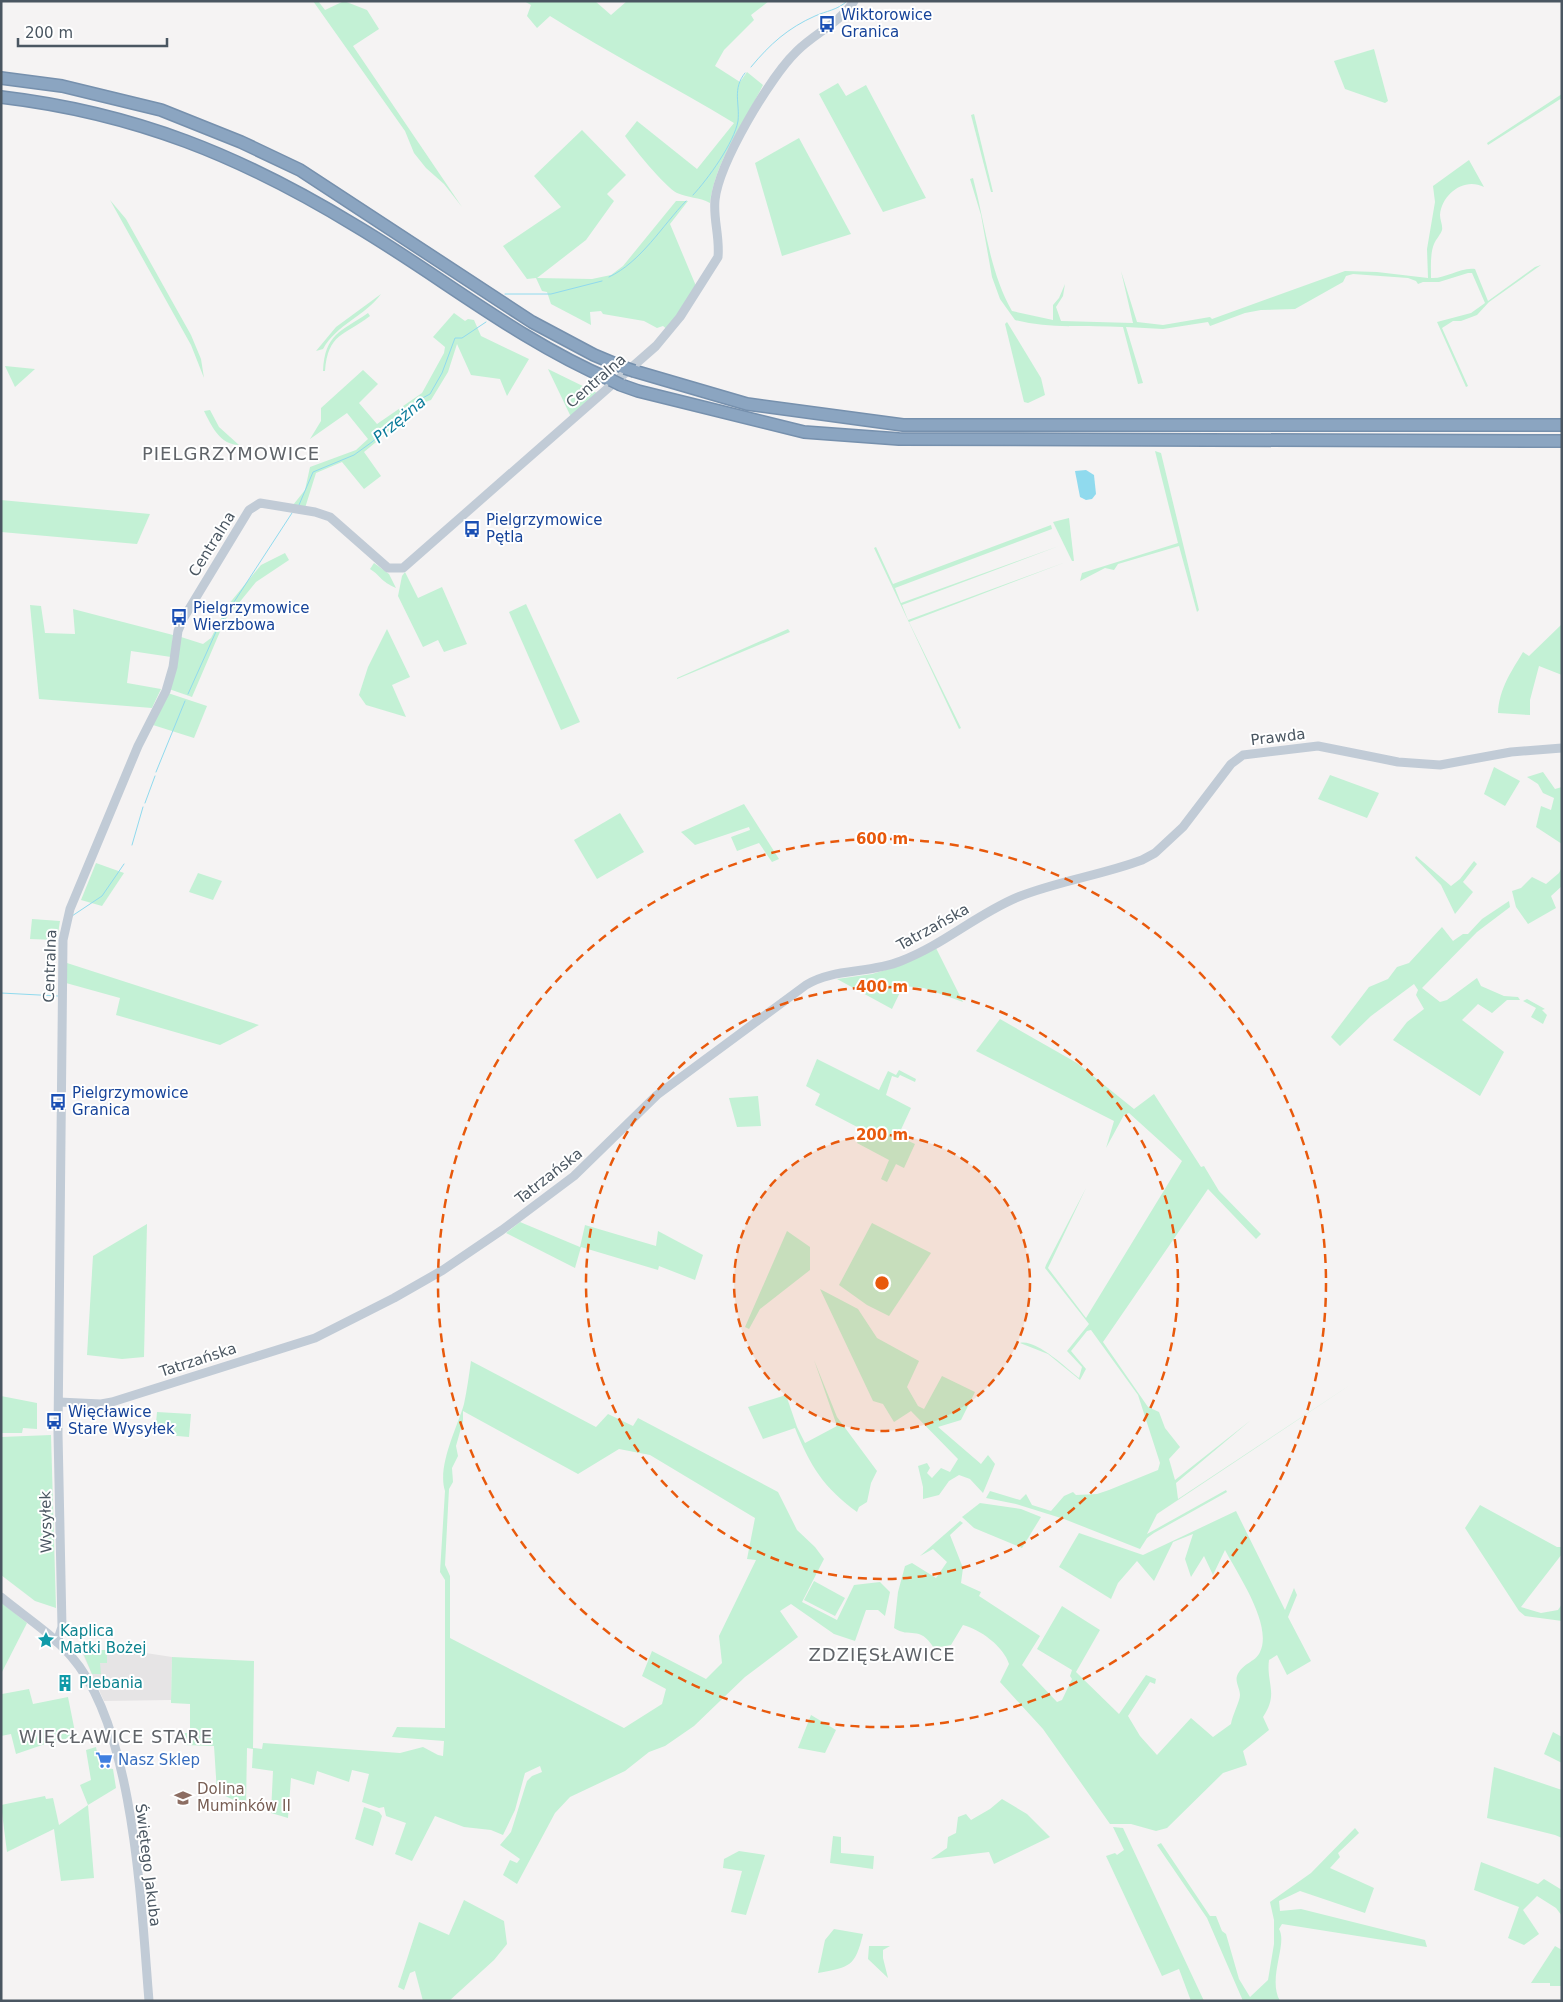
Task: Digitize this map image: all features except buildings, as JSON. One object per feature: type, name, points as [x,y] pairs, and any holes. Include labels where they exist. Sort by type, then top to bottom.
[{"type":"highway","points":[[1,78],[62,86],[161,110],[241,142],[300,170],[532,322],[594,355],[630,369],[747,404],[816,415],[903,425],[1562,425]]},
{"type":"highway","points":[[1,96],[52,103],[159,130],[203,146],[250,167],[357,226],[518,333],[577,365],[638,392],[804,432],[900,439],[1562,441]]},
{"type":"street","name":"Centralna","points":[[59,1402],[63,948],[66,922],[138,746],[166,691],[173,667],[178,631],[183,619],[250,510],[260,503],[315,512],[330,517],[388,568],[403,568],[656,346],[680,317],[718,257],[719,246],[714,213],[717,187],[754,111],[776,75],[798,49],[829,27],[854,2]]},
{"type":"street","name":"Prawda","points":[[1017,898],[1135,863],[1155,853],[1183,827],[1231,764],[1243,755],[1318,746],[1398,762],[1440,765],[1511,752],[1562,748]]},
{"type":"street","name":"Tatrzańska","points":[[59,1402],[101,1404],[112,1402],[315,1338],[378,1306],[443,1270],[502,1230],[586,1165],[657,1096],[806,985],[830,974],[872,970],[900,962],[1017,898]]},
{"type":"street","name":"Wysyłek","points":[[57,1642],[62,1627],[59,1402]]},
{"type":"street","name":"Świętego Jakuba","points":[[1,1597],[57,1642],[72,1657],[91,1688],[109,1727],[120,1768],[136,1848],[150,2001]]},
{"type":"shaded area","points":[[81,1650],[126,1650],[172,1657],[171,1700],[104,1701]]},
{"type":"green space","points":[[313,1],[318,1],[325,10],[344,1],[367,10],[379,29],[353,46],[462,207],[444,184],[426,168],[414,153],[405,131]]},
{"type":"green space","points":[[524,1],[595,1],[611,15],[627,1],[769,1],[751,15],[754,20],[724,50],[715,66],[740,82],[747,72],[763,85],[724,157],[713,187],[710,203],[677,193],[649,166],[625,136],[637,121],[697,169],[734,123],[595,44],[550,16],[537,28],[527,16],[531,5]]},
{"type":"green space","points":[[1374,49],[1388,101],[1385,103],[1345,89],[1334,61]]},
{"type":"green space","points":[[838,83],[846,96],[866,85],[926,198],[883,212],[819,94]]},
{"type":"green space","points":[[1562,94],[1562,98],[1488,145],[1487,143]]},
{"type":"green space","points":[[974,114],[993,192],[991,192],[971,115]]},
{"type":"green space","points":[[582,130],[626,175],[607,194],[614,201],[586,240],[537,278],[592,279],[611,275],[623,266],[676,201],[688,201],[670,224],[696,286],[668,330],[663,326],[657,328],[644,321],[603,314],[601,311],[590,312],[591,325],[551,304],[547,292],[542,291],[536,278],[527,279],[503,246],[561,207],[534,176]]},
{"type":"green space","points":[[799,138],[851,234],[782,256],[755,163]]},
{"type":"green space","points":[[1469,160],[1484,187],[1476,184],[1462,186],[1455,189],[1445,200],[1440,215],[1442,230],[1432,252],[1431,278],[1475,269],[1488,301],[1535,267],[1541,265],[1489,302],[1477,315],[1461,321],[1453,321],[1442,328],[1468,386],[1466,387],[1437,322],[1471,313],[1485,303],[1472,273],[1439,282],[1423,282],[1418,284],[1416,281],[1408,278],[1353,274],[1346,276],[1343,282],[1295,309],[1261,310],[1245,313],[1210,326],[1208,322],[1163,329],[1126,327],[1143,383],[1138,384],[1123,327],[1055,326],[1015,320],[1000,299],[992,277],[981,215],[970,179],[973,178],[988,246],[998,280],[1012,311],[1053,320],[1053,305],[1059,298],[1065,284],[1063,296],[1056,307],[1061,321],[1133,323],[1121,271],[1137,322],[1163,325],[1210,317],[1212,319],[1345,271],[1377,272],[1428,278],[1427,249],[1435,202],[1433,186]]},
{"type":"green space","points":[[110,200],[126,219],[191,335],[201,359],[204,378],[191,345]]},
{"type":"green space","points":[[381,294],[367,308],[335,333],[323,349],[316,351],[336,327]]},
{"type":"green space","points":[[368,313],[370,316],[345,332],[334,342],[330,349],[325,371],[323,371],[324,359],[331,341],[342,330]]},
{"type":"green space","points":[[454,313],[465,321],[468,319],[474,320],[481,336],[529,359],[507,396],[500,379],[471,375],[457,344],[448,372],[431,400],[414,406],[404,419],[364,452],[381,476],[364,489],[342,462],[316,473],[305,508],[293,505],[305,490],[310,467],[356,450],[368,439],[347,413],[310,439],[321,421],[321,408],[363,370],[378,384],[359,403],[377,424],[422,393],[444,353],[445,347],[433,337]]},
{"type":"green space","points":[[1007,322],[1041,378],[1045,395],[1028,403],[1024,402],[1005,324]]},
{"type":"green space","points":[[5,366],[35,369],[15,387]]},
{"type":"green space","points":[[548,369],[597,393],[571,417]]},
{"type":"green space","points":[[210,410],[219,427],[239,445],[232,444],[221,438],[204,411]]},
{"type":"green space","points":[[1155,451],[1161,453],[1199,610],[1197,612],[1179,546],[1118,564],[1114,570],[1105,568],[1080,581],[1082,573],[1178,543]]},
{"type":"green space","points":[[1,500],[150,514],[137,544],[1,532]]},
{"type":"green space","points":[[1069,518],[1074,561],[1072,561],[1053,522]]},
{"type":"green space","points":[[1051,525],[1052,529],[895,588],[901,603],[1059,546],[902,605],[908,620],[1066,562],[909,622],[961,728],[959,729],[874,548],[876,547],[893,584]]},
{"type":"green space","points":[[285,553],[289,560],[256,582],[225,620],[192,697],[169,689],[181,637],[203,644],[211,638],[228,605],[261,565]]},
{"type":"green space","points":[[374,563],[389,574],[396,588],[370,569]]},
{"type":"green space","points":[[405,572],[418,598],[442,587],[467,644],[444,652],[438,640],[423,647],[398,596],[402,576]]},
{"type":"green space","points":[[526,604],[580,722],[561,730],[509,612]]},
{"type":"green space","points":[[30,605],[41,606],[45,633],[75,634],[73,609],[173,635],[171,657],[131,651],[127,683],[161,689],[152,708],[39,699]]},
{"type":"green space","points":[[1562,624],[1562,675],[1539,666],[1530,700],[1530,715],[1498,713],[1503,688],[1523,652],[1529,656]]},
{"type":"green space","points":[[387,629],[410,677],[392,685],[406,717],[366,705],[359,695],[368,667]]},
{"type":"green space","points":[[788,629],[790,632],[677,679],[677,678]]},
{"type":"green space","points":[[168,693],[207,706],[194,738],[153,725]]},
{"type":"green space","points":[[1494,767],[1520,781],[1505,806],[1484,794]]},
{"type":"green space","points":[[1543,772],[1555,789],[1562,787],[1562,844],[1536,827],[1541,806],[1551,810],[1554,798],[1543,793],[1538,784],[1527,777]]},
{"type":"green space","points":[[1330,775],[1379,793],[1367,818],[1318,799]]},
{"type":"green space","points":[[744,804],[779,859],[772,862],[759,843],[737,851],[731,837],[750,830],[749,827],[695,845],[681,832]]},
{"type":"green space","points":[[620,813],[644,852],[597,879],[574,840]]},
{"type":"green space","points":[[1416,856],[1451,886],[1460,879],[1474,861],[1477,864],[1463,882],[1473,892],[1455,914],[1441,885],[1415,858]]},
{"type":"green space","points":[[96,863],[124,873],[102,906],[81,900]]},
{"type":"green space","points":[[1562,867],[1562,886],[1551,896],[1556,908],[1528,924],[1516,907],[1512,891],[1521,888],[1532,877],[1546,884],[1559,873]]},
{"type":"green space","points":[[198,873],[222,881],[213,900],[189,892]]},
{"type":"green space","points":[[1509,901],[1510,907],[1477,932],[1422,988],[1440,1002],[1447,1000],[1477,978],[1481,986],[1504,996],[1518,997],[1520,1000],[1507,1000],[1492,1013],[1478,1004],[1462,1020],[1504,1052],[1480,1096],[1393,1040],[1407,1022],[1424,1009],[1416,995],[1418,990],[1414,984],[1371,1016],[1340,1046],[1331,1037],[1369,987],[1388,979],[1397,967],[1409,963],[1442,927],[1453,941],[1463,934],[1468,934],[1482,919]]},
{"type":"green space","points":[[32,919],[60,921],[57,940],[30,939]]},
{"type":"green space","points":[[936,948],[963,1002],[924,988],[903,986],[892,1009],[837,979],[872,974],[892,968]]},
{"type":"green space","points":[[67,963],[259,1025],[220,1045],[116,1015],[120,998],[66,983]]},
{"type":"green space","points":[[1527,999],[1545,1009],[1542,1010],[1547,1015],[1543,1024],[1531,1017],[1536,1008],[1523,1001]]},
{"type":"green space","points":[[1000,1019],[1077,1063],[1134,1109],[1154,1094],[1201,1167],[1204,1166],[1219,1191],[1261,1234],[1256,1239],[1208,1189],[1103,1342],[1148,1407],[1159,1412],[1165,1428],[1180,1447],[1169,1459],[1175,1480],[1251,1420],[1176,1483],[1178,1499],[1350,1385],[1157,1514],[1147,1534],[1226,1490],[1227,1492],[1154,1533],[1147,1538],[1140,1549],[1064,1519],[1016,1504],[986,1498],[990,1491],[1020,1500],[1026,1494],[1032,1505],[1051,1511],[1064,1496],[1073,1492],[1076,1495],[1097,1494],[1158,1470],[1160,1463],[1138,1395],[1091,1330],[1087,1331],[1071,1351],[1086,1369],[1080,1380],[1048,1354],[1020,1343],[1034,1345],[1059,1361],[1079,1378],[1082,1367],[1067,1351],[1089,1324],[1045,1268],[1046,1265],[1086,1188],[1048,1268],[1086,1318],[1182,1161],[1129,1113],[1124,1115],[1106,1148],[1114,1121],[976,1051]]},
{"type":"green space","points":[[817,1059],[879,1090],[888,1071],[896,1075],[899,1070],[916,1079],[915,1082],[900,1075],[898,1078],[892,1076],[886,1095],[911,1108],[898,1136],[915,1144],[904,1168],[896,1164],[887,1182],[881,1179],[889,1160],[857,1143],[863,1130],[815,1105],[820,1094],[806,1086]]},
{"type":"green space","points":[[758,1096],[761,1126],[737,1127],[729,1098]]},
{"type":"green space","points":[[520,1222],[580,1247],[585,1225],[656,1246],[658,1231],[703,1255],[695,1280],[659,1266],[658,1270],[581,1247],[575,1268],[506,1233]]},
{"type":"green space","points":[[872,1223],[931,1253],[889,1316],[867,1305],[839,1285]]},
{"type":"green space","points":[[147,1224],[144,1357],[122,1359],[87,1355],[93,1256]]},
{"type":"green space","points":[[787,1231],[810,1247],[810,1270],[760,1309],[749,1329],[745,1327]]},
{"type":"green space","points":[[820,1289],[858,1309],[877,1338],[919,1361],[907,1387],[918,1406],[924,1409],[942,1376],[975,1392],[961,1420],[938,1427],[981,1464],[988,1455],[995,1464],[983,1493],[970,1479],[959,1475],[949,1481],[939,1495],[923,1499],[923,1487],[918,1466],[927,1463],[930,1468],[927,1473],[932,1478],[941,1468],[950,1472],[958,1459],[911,1411],[894,1422],[883,1404],[873,1401]]},
{"type":"green space","points":[[814,1360],[837,1417],[877,1471],[871,1483],[867,1502],[859,1507],[857,1512],[845,1503],[819,1475],[806,1454],[795,1428],[763,1439],[748,1407],[786,1395],[797,1427],[805,1443],[837,1426]]},
{"type":"green space","points":[[471,1361],[596,1427],[608,1414],[633,1426],[638,1418],[778,1492],[797,1530],[815,1547],[824,1559],[802,1602],[837,1620],[854,1585],[880,1582],[890,1592],[885,1616],[878,1610],[866,1610],[855,1641],[834,1634],[791,1604],[780,1611],[798,1637],[745,1677],[694,1726],[665,1746],[649,1752],[625,1771],[570,1797],[555,1813],[517,1884],[503,1875],[510,1860],[517,1863],[520,1859],[500,1845],[511,1832],[527,1781],[532,1776],[542,1772],[540,1766],[525,1773],[515,1810],[503,1835],[491,1830],[464,1827],[435,1816],[412,1861],[395,1854],[406,1823],[386,1816],[384,1807],[379,1808],[362,1802],[369,1774],[352,1770],[349,1782],[317,1771],[314,1785],[291,1778],[288,1818],[271,1813],[273,1771],[252,1768],[253,1749],[247,1748],[246,1806],[217,1792],[214,1746],[184,1745],[184,1733],[190,1733],[190,1704],[171,1703],[172,1657],[254,1661],[253,1748],[262,1749],[263,1743],[400,1753],[423,1747],[443,1756],[444,1741],[392,1737],[397,1727],[445,1728],[445,1580],[440,1572],[445,1491],[443,1481],[449,1447],[464,1404]],"holes":[[[463,1411],[578,1474],[619,1449],[650,1455],[755,1518],[747,1559],[756,1560],[719,1636],[722,1663],[706,1679],[652,1651],[642,1676],[666,1689],[662,1704],[624,1728],[450,1638],[450,1576],[445,1565],[449,1489],[453,1482],[452,1468],[458,1456],[456,1446],[463,1421]]]},
{"type":"green space","points":[[1,1396],[37,1403],[37,1429],[23,1428],[22,1433],[1,1433]]},
{"type":"green space","points":[[157,1412],[191,1414],[189,1437],[155,1434]]},
{"type":"green space","points":[[51,1435],[56,1608],[35,1601],[1,1575],[1,1437]]},
{"type":"green space","points":[[980,1503],[1021,1509],[1041,1517],[1022,1548],[974,1528],[962,1517]]},
{"type":"green space","points":[[1480,1505],[1557,1547],[1562,1547],[1562,1554],[1521,1607],[1541,1613],[1558,1610],[1562,1604],[1562,1621],[1525,1616],[1519,1611],[1465,1528]]},
{"type":"green space","points":[[1236,1511],[1285,1610],[1294,1588],[1297,1595],[1288,1617],[1311,1661],[1287,1675],[1277,1655],[1269,1660],[1271,1695],[1268,1709],[1263,1717],[1269,1730],[1243,1751],[1247,1765],[1223,1773],[1167,1828],[1156,1831],[1131,1824],[1110,1824],[1043,1729],[1000,1682],[1009,1664],[997,1645],[984,1635],[977,1630],[963,1625],[951,1645],[934,1648],[924,1636],[894,1628],[898,1592],[905,1566],[912,1563],[936,1578],[947,1562],[933,1549],[920,1556],[960,1521],[963,1523],[950,1535],[963,1568],[961,1583],[981,1592],[979,1596],[1040,1636],[1022,1665],[1057,1702],[1062,1700],[1072,1679],[1070,1676],[1072,1670],[1037,1649],[1062,1606],[1100,1630],[1076,1672],[1119,1714],[1146,1675],[1156,1679],[1155,1684],[1150,1682],[1128,1716],[1140,1736],[1157,1755],[1191,1718],[1213,1737],[1231,1724],[1240,1695],[1237,1676],[1242,1668],[1258,1655],[1263,1641],[1258,1614],[1225,1550],[1213,1575],[1204,1556],[1191,1577],[1185,1559],[1193,1534],[1173,1542],[1154,1581],[1137,1561],[1118,1583],[1111,1599],[1059,1567],[1079,1533],[1143,1555]]},
{"type":"green space","points":[[814,1581],[845,1598],[835,1616],[804,1600]]},
{"type":"green space","points":[[1,1602],[27,1623],[1,1674]]},
{"type":"green space","points":[[82,1650],[107,1650],[107,1663],[100,1663],[101,1674],[92,1674]]},
{"type":"green space","points":[[29,1689],[33,1704],[68,1697],[76,1737],[54,1741],[16,1754],[11,1734],[1,1736],[1,1691],[2,1694]]},
{"type":"green space","points":[[811,1715],[836,1730],[825,1753],[798,1748]]},
{"type":"green space","points":[[1553,1732],[1562,1737],[1562,1763],[1544,1754]]},
{"type":"green space","points":[[96,1747],[100,1767],[113,1769],[116,1788],[88,1805],[80,1785],[91,1780],[86,1750]]},
{"type":"green space","points":[[1494,1767],[1562,1790],[1562,1838],[1487,1818]]},
{"type":"green space","points":[[45,1796],[46,1799],[53,1798],[59,1825],[88,1805],[94,1878],[61,1881],[54,1829],[7,1852],[1,1805]]},
{"type":"green space","points":[[1002,1799],[1027,1814],[1050,1837],[994,1864],[989,1852],[931,1859],[947,1848],[948,1837],[956,1833],[958,1817],[966,1814],[971,1820],[990,1809]]},
{"type":"green space","points":[[364,1807],[379,1812],[382,1816],[373,1846],[355,1839]]},
{"type":"green space","points":[[1113,1827],[1123,1828],[1204,2001],[1191,2001],[1179,1969],[1162,1976],[1106,1856],[1115,1853],[1117,1855],[1124,1850]]},
{"type":"green space","points":[[1355,1828],[1359,1833],[1338,1853],[1340,1857],[1330,1868],[1374,1888],[1365,1913],[1300,1891],[1279,1901],[1280,1911],[1301,1909],[1425,1940],[1427,1947],[1282,1924],[1279,1929],[1281,1943],[1276,1972],[1277,1992],[1280,2001],[1243,2001],[1207,1918],[1157,1845],[1161,1843],[1210,1916],[1216,1916],[1222,1931],[1226,1934],[1239,1979],[1250,1997],[1268,1980],[1274,1944],[1274,1920],[1270,1902],[1311,1873]]},
{"type":"green space","points":[[833,1836],[841,1837],[841,1853],[874,1856],[873,1869],[830,1863]]},
{"type":"green space","points":[[739,1851],[765,1855],[746,1915],[731,1912],[742,1871],[723,1868],[724,1859]]},
{"type":"green space","points":[[1481,1862],[1538,1884],[1544,1879],[1562,1890],[1562,1916],[1556,1908],[1537,1896],[1523,1910],[1539,1934],[1524,1945],[1508,1938],[1519,1907],[1474,1890]]},
{"type":"green space","points":[[464,1900],[504,1921],[507,1944],[494,1960],[449,2001],[423,2001],[415,1971],[410,1973],[404,1990],[398,1987],[419,1922],[449,1935]]},
{"type":"green space","points":[[834,1929],[863,1934],[860,1945],[854,1959],[849,1964],[818,1973],[825,1940]]},
{"type":"green space","points":[[869,1946],[890,1946],[883,1950],[888,1978],[868,1959]]},
{"type":"green space","points":[[1555,1946],[1562,1950],[1562,1986],[1550,1986],[1550,1983],[1531,1983]]},
{"type":"water","points":[[1086,470],[1094,475],[1096,494],[1092,499],[1086,500],[1080,497],[1075,471]]},
{"type":"waterway","name":"Przężna","points":[[751,67],[772,44],[788,31],[847,1]]},
{"type":"waterway","name":"Przężna","points":[[693,195],[713,170],[736,130],[738,121],[737,96],[741,79],[745,73]]},
{"type":"waterway","name":"Przężna","points":[[609,277],[621,270],[641,253],[686,201]]},
{"type":"waterway","name":"Przężna","points":[[505,294],[551,294],[602,281]]},
{"type":"waterway","name":"Przężna","points":[[299,505],[313,472],[354,455],[372,442],[417,401],[430,394],[442,373],[455,338],[462,338],[486,322]]},
{"type":"waterway","name":"Przężna","points":[[188,694],[219,625],[292,513]]},
{"type":"waterway","name":"Przężna","points":[[156,772],[185,701]]},
{"type":"waterway","name":"Przężna","points":[[145,803],[155,776]]},
{"type":"waterway","name":"Przężna","points":[[132,845],[143,807]]},
{"type":"waterway","name":"Przężna","points":[[72,916],[102,896],[124,864]]},
{"type":"waterway","name":"Przężna","points":[[1,993],[58,996]]},
{"type":"place","name":"Wiktorowice Granica","points":[[827,24]]},
{"type":"place","name":"Pielgrzymowice Pętla","points":[[472,529]]},
{"type":"place","name":"Pielgrzymowice Wierzbowa","points":[[179,617]]},
{"type":"place","name":"Pielgrzymowice Granica","points":[[58,1102]]},
{"type":"place","name":"Więcławice Stare Wysyłek","points":[[54,1421]]},
{"type":"place","name":"Kaplica Matki Bożej","points":[[46,1640]]},
{"type":"place","name":"Plebania","points":[[65,1683]]},
{"type":"place","name":"Nasz Sklep","points":[[104,1760]]},
{"type":"place","name":"Dolina Muminków II","points":[[183,1798]]},
{"type":"district","name":"PIELGRZYMOWICE","points":[[231,454]]},
{"type":"district","name":"ZDZIĘSŁAWICE","points":[[882,1655]]},
{"type":"district","name":"WIĘCŁAWICE STARE","points":[[116,1737]]}]
